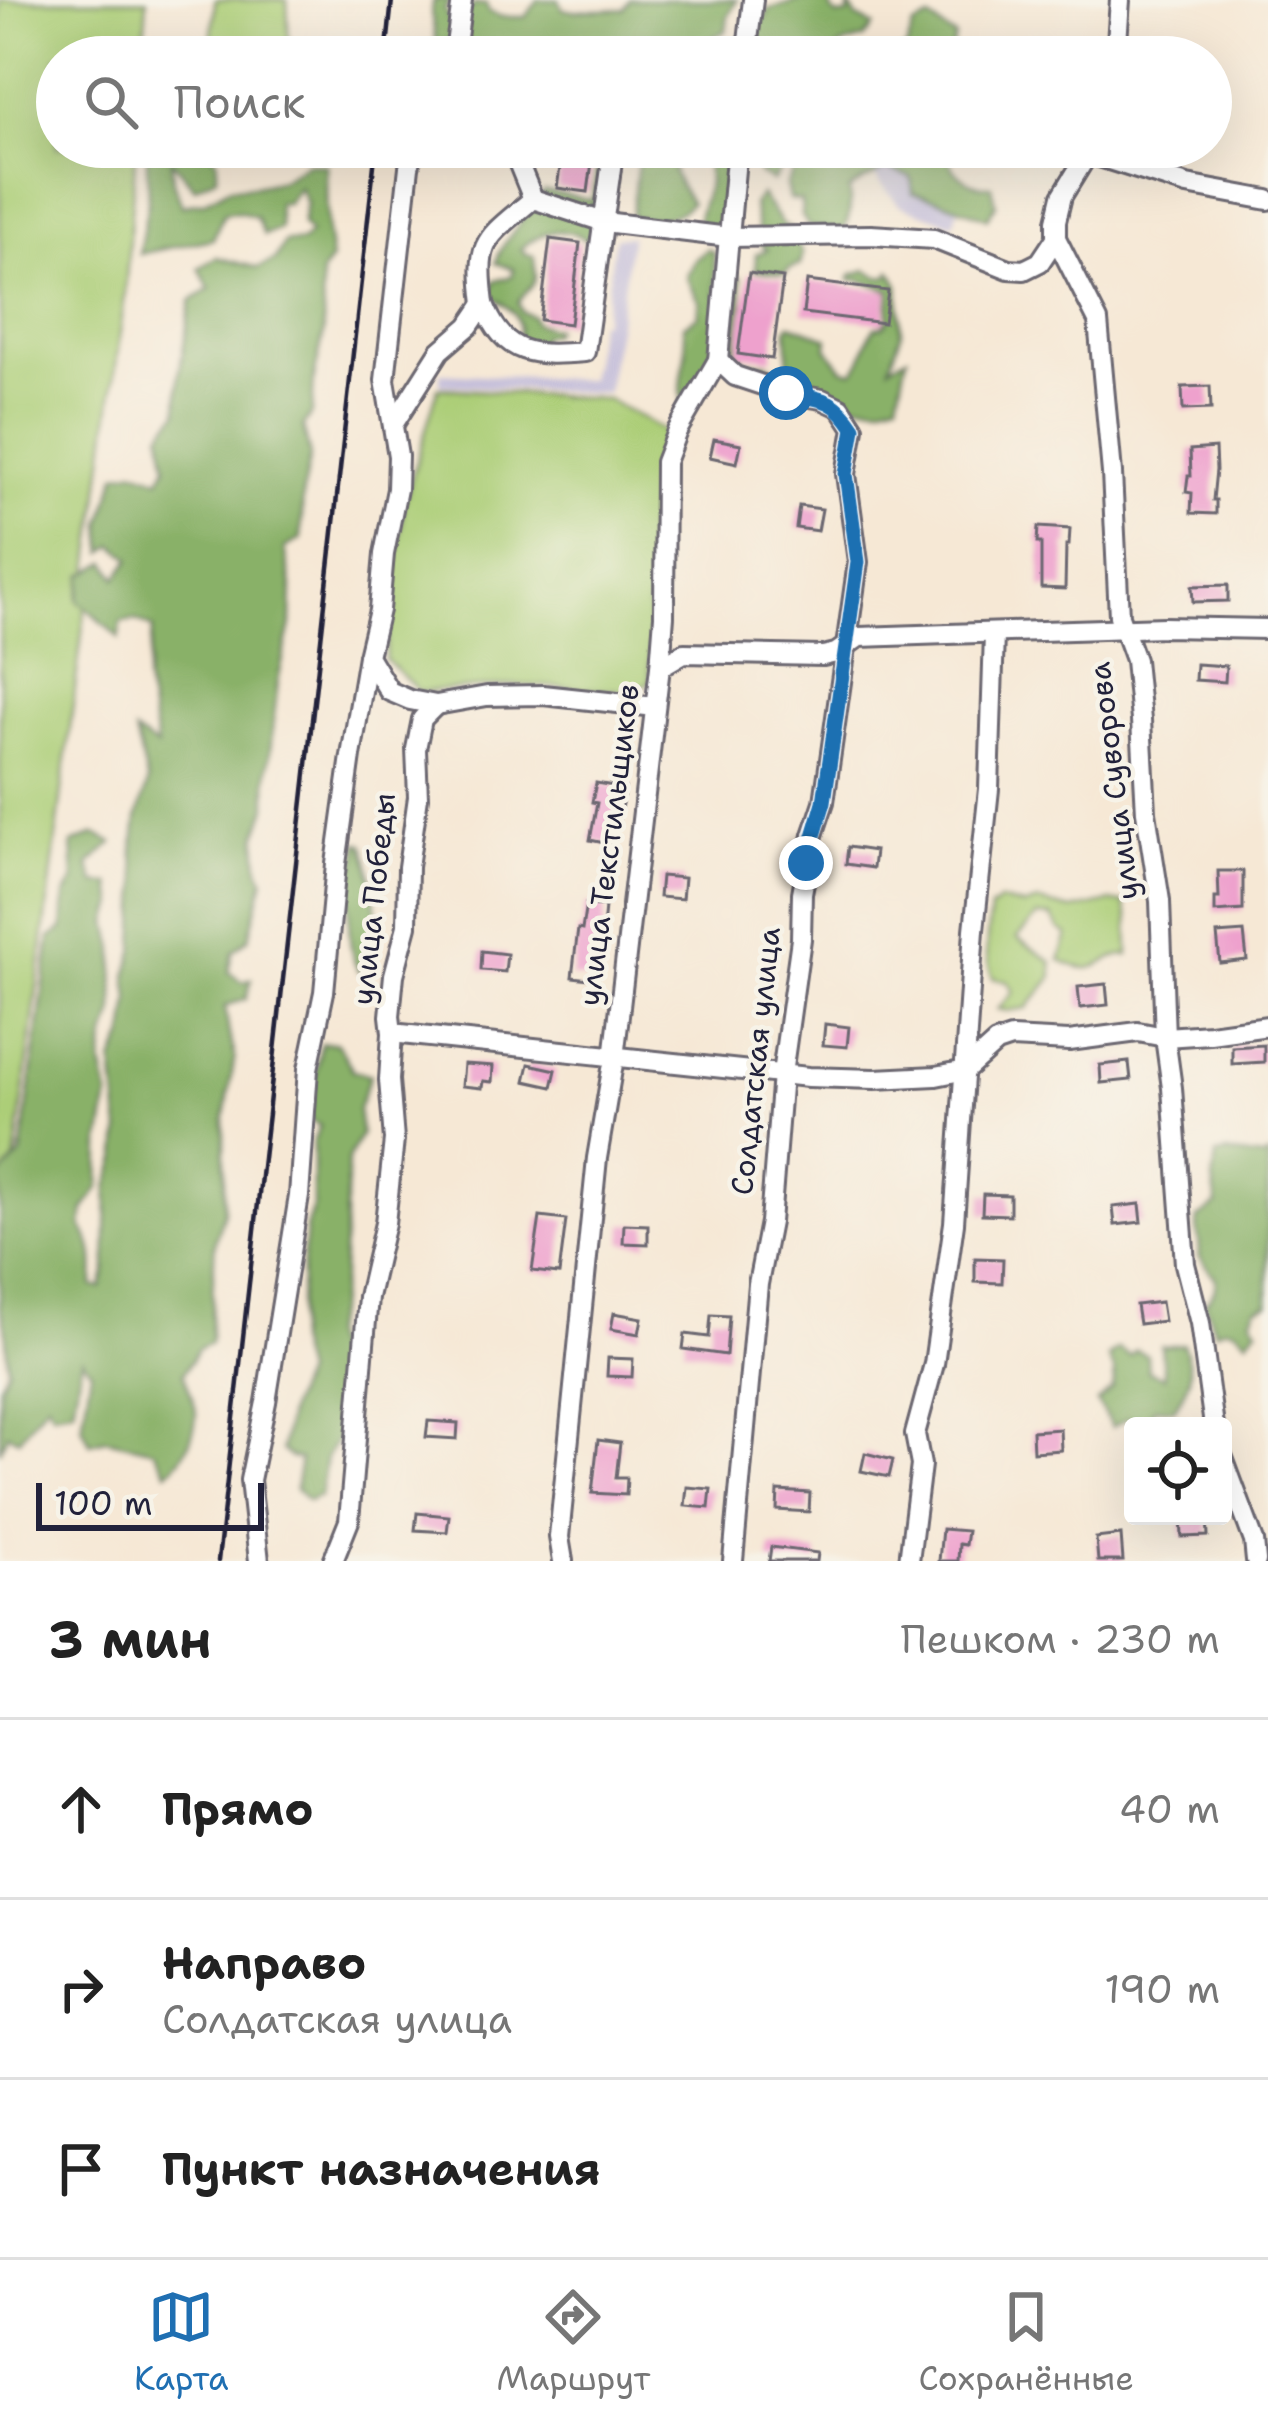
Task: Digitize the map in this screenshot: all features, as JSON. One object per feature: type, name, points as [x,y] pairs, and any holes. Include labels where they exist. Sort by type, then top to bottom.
[{"type":"street","points":[[749,36],[753,0]]},
{"type":"street","points":[[1117,36],[1120,0]]},
{"type":"street","points":[[457,36],[459,3]]},
{"type":"street","points":[[260,1561],[250,1480],[299,1196],[308,1069],[324,992],[336,864],[397,488],[398,456],[385,380],[409,168]]},
{"type":"street","points":[[522,168],[533,199]]},
{"type":"street","points":[[533,199],[484,244],[484,304],[502,340],[518,349],[585,352],[611,168]]},
{"type":"street","name":"улица Текстильщиков","points":[[563,1561],[559,1537],[597,1158],[614,1058],[660,667],[665,462],[677,431],[718,360],[735,168]]},
{"type":"street","points":[[533,199],[604,222],[729,237],[934,239],[1009,269],[1024,270],[1040,262],[1056,238],[1062,196],[1080,168]]},
{"type":"street","points":[[1140,168],[1187,185],[1268,200]]},
{"type":"street","name":"улица Суворова","points":[[1056,238],[1098,321],[1122,630],[1135,660],[1146,812],[1160,901],[1165,1037],[1186,1264],[1200,1323],[1213,1417]]},
{"type":"street","points":[[393,425],[440,352],[469,326],[484,304]]},
{"type":"street","name":"Солдатская улица","points":[[718,360],[735,376],[842,408],[854,428],[846,474],[858,562],[824,802],[806,863],[770,1222],[758,1284],[733,1561]]},
{"type":"street","points":[[660,667],[684,653],[823,656],[859,637],[1268,628]]},
{"type":"street","points":[[910,1561],[921,1465],[915,1434],[934,1364],[954,1222],[989,789],[994,634]]},
{"type":"street","points":[[368,656],[389,691],[436,705],[487,696],[543,695],[656,707]]},
{"type":"street","name":"улица Победы","points":[[333,1561],[349,1521],[368,1297],[385,1223],[394,1139],[390,1016],[394,975],[407,926],[408,867],[418,797],[416,749],[422,719],[436,705]]},
{"type":"street","points":[[392,1033],[782,1074],[875,1079],[966,1070],[997,1043],[1011,1039],[1069,1041],[1138,1032],[1165,1037],[1268,1026]]},
{"type":"street","points":[[1232,1482],[1254,1541],[1256,1561]]},
{"type":"shaded area","points":[[886,168],[911,177],[913,193],[940,197],[959,208],[953,224],[899,205],[875,176]]},
{"type":"shaded area","points":[[631,236],[607,393],[440,385],[440,373],[589,380],[615,237]]},
{"type":"green space","points":[[0,0],[147,0],[144,36],[36,36],[36,168],[134,168],[125,294],[0,1281]]},
{"type":"green space","points":[[215,0],[287,0],[289,36],[211,36]]},
{"type":"green space","points":[[434,0],[448,0],[444,9],[450,20],[464,19],[473,5],[486,4],[489,12],[502,17],[526,17],[538,0],[559,0],[563,9],[573,11],[624,9],[630,0],[737,0],[726,31],[715,36],[435,36]]},
{"type":"green space","points":[[801,0],[830,0],[837,16],[848,15],[850,6],[856,17],[874,26],[866,36],[757,36],[756,21],[767,16],[767,10]]},
{"type":"green space","points":[[930,19],[954,36],[911,36],[914,26]]},
{"type":"green space","points":[[147,168],[172,168],[182,205],[203,202],[231,187],[282,180],[300,168],[326,168],[331,260],[321,273],[324,332],[312,413],[303,426],[310,456],[301,539],[285,548],[292,585],[291,625],[278,681],[267,807],[257,836],[264,879],[249,938],[233,952],[229,972],[243,982],[252,979],[246,999],[225,1006],[235,1055],[224,1121],[224,1211],[215,1241],[210,1343],[198,1349],[183,1374],[196,1422],[184,1454],[167,1472],[154,1450],[106,1439],[90,1443],[82,1426],[91,1370],[82,1359],[73,1409],[52,1412],[47,1402],[19,1439],[7,1434],[0,1452],[0,1385],[8,1368],[0,1305],[0,1177],[21,1155],[50,938],[63,929],[65,896],[74,881],[72,844],[95,834],[113,843],[89,865],[95,883],[111,884],[115,904],[109,923],[115,949],[114,1015],[102,1064],[109,1096],[100,1187],[84,1210],[82,1226],[91,1248],[93,1286],[101,1288],[106,1269],[108,1187],[120,1132],[113,1062],[125,1036],[130,999],[127,976],[135,948],[138,884],[133,851],[148,783],[135,733],[157,747],[146,681],[153,628],[135,620],[121,622],[119,638],[78,600],[83,575],[107,562],[117,578],[131,558],[114,545],[104,552],[102,524],[117,474],[136,470],[160,479],[167,465],[161,433],[178,412],[191,301],[210,289],[199,268],[217,257],[258,268],[275,260],[285,242],[302,242],[310,233],[302,224],[306,203],[299,187],[287,203],[278,203],[280,229],[264,235],[256,217],[224,213],[213,239],[139,254],[148,202]]},
{"type":"green space","points":[[178,168],[217,168],[217,176],[195,188]]},
{"type":"green space","points":[[597,168],[604,168],[591,243],[554,232],[521,249],[534,256],[535,275],[518,303],[534,323],[554,329],[541,336],[539,345],[525,345],[515,317],[491,295],[494,281],[512,276],[514,269],[496,263],[499,254],[544,191],[592,200]]},
{"type":"green space","points":[[637,168],[673,168],[691,203],[664,218],[631,217]]},
{"type":"green space","points":[[707,168],[723,168],[725,199],[716,230],[700,227],[698,217]]},
{"type":"green space","points":[[758,168],[782,168],[772,181],[759,174]]},
{"type":"green space","points":[[791,168],[886,168],[849,190],[850,211],[843,230],[809,227],[801,201],[789,199],[786,185]]},
{"type":"green space","points":[[886,168],[954,168],[976,184],[992,186],[996,205],[987,218],[977,215],[913,193],[911,177]]},
{"type":"green space","points":[[761,195],[782,224],[793,230],[803,253],[800,265],[784,274],[755,270],[756,254],[767,250],[760,243],[753,204]]},
{"type":"green space","points":[[707,249],[714,253],[727,342],[731,343],[732,335],[734,277],[741,278],[735,353],[747,362],[767,363],[778,372],[789,371],[790,324],[828,339],[827,348],[843,369],[854,371],[875,327],[888,320],[890,290],[850,280],[851,275],[867,270],[879,277],[891,271],[899,285],[901,334],[890,366],[907,356],[898,400],[880,405],[810,394],[713,359],[683,407],[684,325],[698,316],[700,302],[686,277]]},
{"type":"green space","points":[[438,388],[607,399],[668,433],[648,531],[650,682],[632,691],[517,685],[419,692],[385,659],[405,500]]},
{"type":"green space","points":[[358,843],[364,844],[377,921],[373,966],[359,971],[352,953],[349,916]]},
{"type":"green space","points":[[1000,901],[1024,906],[1039,902],[1072,910],[1124,903],[1129,955],[1084,968],[1060,960],[1068,935],[1052,917],[1038,916],[1017,938],[1052,962],[1053,977],[1027,1008],[998,1009],[1014,992],[1008,982],[993,978],[988,960],[990,909]]},
{"type":"green space","points":[[321,1043],[337,1043],[353,1070],[370,1075],[358,1109],[361,1134],[348,1159],[342,1276],[329,1334],[342,1390],[342,1430],[326,1458],[320,1496],[308,1501],[295,1489],[300,1460],[281,1450],[289,1408],[303,1374],[295,1342],[306,1228],[313,1207],[313,1141],[320,1126],[309,1120]]},
{"type":"green space","points":[[1216,1155],[1268,1155],[1268,1304],[1256,1308],[1252,1318],[1258,1328],[1247,1340],[1232,1328],[1215,1331],[1205,1303],[1216,1279],[1199,1256],[1198,1218],[1217,1205]]},
{"type":"green space","points":[[1183,1344],[1189,1363],[1185,1392],[1174,1409],[1154,1408],[1150,1417],[1124,1417],[1112,1427],[1097,1402],[1113,1388],[1115,1372],[1108,1357],[1118,1349],[1130,1356],[1136,1350],[1147,1355],[1148,1371],[1164,1377],[1161,1346]]},
{"type":"building","points":[[560,168],[591,168],[588,192],[557,188]]},
{"type":"building","points":[[550,239],[580,243],[570,324],[540,320]]},
{"type":"building","points":[[749,273],[783,278],[772,359],[738,354]]},
{"type":"building","points":[[807,281],[888,291],[884,323],[803,313]]},
{"type":"building","points":[[1210,386],[1211,409],[1183,410],[1182,387]]},
{"type":"building","points":[[714,439],[741,444],[737,463],[710,457]]},
{"type":"building","points":[[1215,448],[1216,514],[1191,513],[1192,493],[1186,492],[1190,450]]},
{"type":"building","points":[[799,506],[822,509],[818,531],[796,528]]},
{"type":"building","points":[[1038,527],[1070,529],[1065,589],[1041,588]]},
{"type":"building","points":[[1228,585],[1228,601],[1193,602],[1192,586]]},
{"type":"building","points":[[1196,664],[1226,666],[1225,682],[1195,680]]},
{"type":"building","points":[[596,783],[625,788],[614,845],[590,840]]},
{"type":"building","points":[[848,847],[875,851],[873,868],[846,864]]},
{"type":"building","points":[[1218,871],[1243,871],[1243,910],[1215,912]]},
{"type":"building","points":[[661,876],[684,878],[682,899],[659,897]]},
{"type":"building","points":[[586,904],[605,907],[598,980],[572,977]]},
{"type":"building","points":[[1244,932],[1247,960],[1220,963],[1217,934]]},
{"type":"building","points":[[482,951],[507,954],[505,972],[481,970]]},
{"type":"building","points":[[1106,984],[1108,1005],[1080,1008],[1078,987]]},
{"type":"building","points":[[825,1024],[849,1027],[847,1047],[823,1045]]},
{"type":"building","points":[[1264,1045],[1264,1062],[1232,1064],[1232,1047]]},
{"type":"building","points":[[1129,1062],[1131,1080],[1101,1083],[1100,1065]]},
{"type":"building","points":[[464,1064],[493,1066],[492,1082],[483,1081],[482,1088],[462,1086]]},
{"type":"building","points":[[529,1064],[556,1070],[552,1087],[525,1081]]},
{"type":"building","points":[[983,1194],[1010,1195],[1010,1215],[982,1214]]},
{"type":"building","points":[[1140,1204],[1142,1222],[1115,1225],[1113,1207]]},
{"type":"building","points":[[540,1217],[566,1220],[559,1274],[532,1271]]},
{"type":"building","points":[[624,1224],[648,1225],[648,1244],[623,1243]]},
{"type":"building","points":[[975,1258],[1003,1259],[1002,1283],[975,1282]]},
{"type":"building","points":[[1161,1302],[1164,1321],[1139,1324],[1136,1305]]},
{"type":"building","points":[[614,1313],[642,1318],[639,1334],[611,1329]]},
{"type":"building","points":[[711,1315],[729,1316],[726,1355],[683,1349],[685,1334],[709,1337]]},
{"type":"building","points":[[608,1358],[633,1359],[632,1377],[607,1376]]},
{"type":"building","points":[[428,1421],[458,1423],[457,1439],[426,1437]]},
{"type":"building","points":[[1060,1429],[1061,1450],[1033,1452],[1032,1431]]},
{"type":"building","points":[[598,1440],[620,1443],[616,1478],[627,1478],[626,1495],[592,1493]]},
{"type":"building","points":[[865,1453],[893,1460],[889,1477],[861,1471]]},
{"type":"building","points":[[687,1487],[711,1489],[709,1508],[685,1506]]},
{"type":"building","points":[[778,1491],[810,1493],[809,1512],[777,1510]]},
{"type":"building","points":[[417,1513],[449,1516],[447,1532],[415,1530]]},
{"type":"building","points":[[1181,1525],[1207,1525],[1208,1536],[1182,1537]]},
{"type":"building","points":[[942,1529],[967,1531],[965,1545],[959,1544],[958,1561],[939,1561]]},
{"type":"building","points":[[1121,1535],[1123,1561],[1098,1561],[1096,1538]]},
{"type":"building","points":[[771,1547],[818,1553],[817,1561],[769,1561]]},
{"type":"railway","points":[[388,36],[392,0]]},
{"type":"railway","points":[[218,1561],[374,168]]},
{"type":"route","points":[[786,393],[842,408],[854,428],[846,474],[858,562],[824,802],[806,863]]}]
